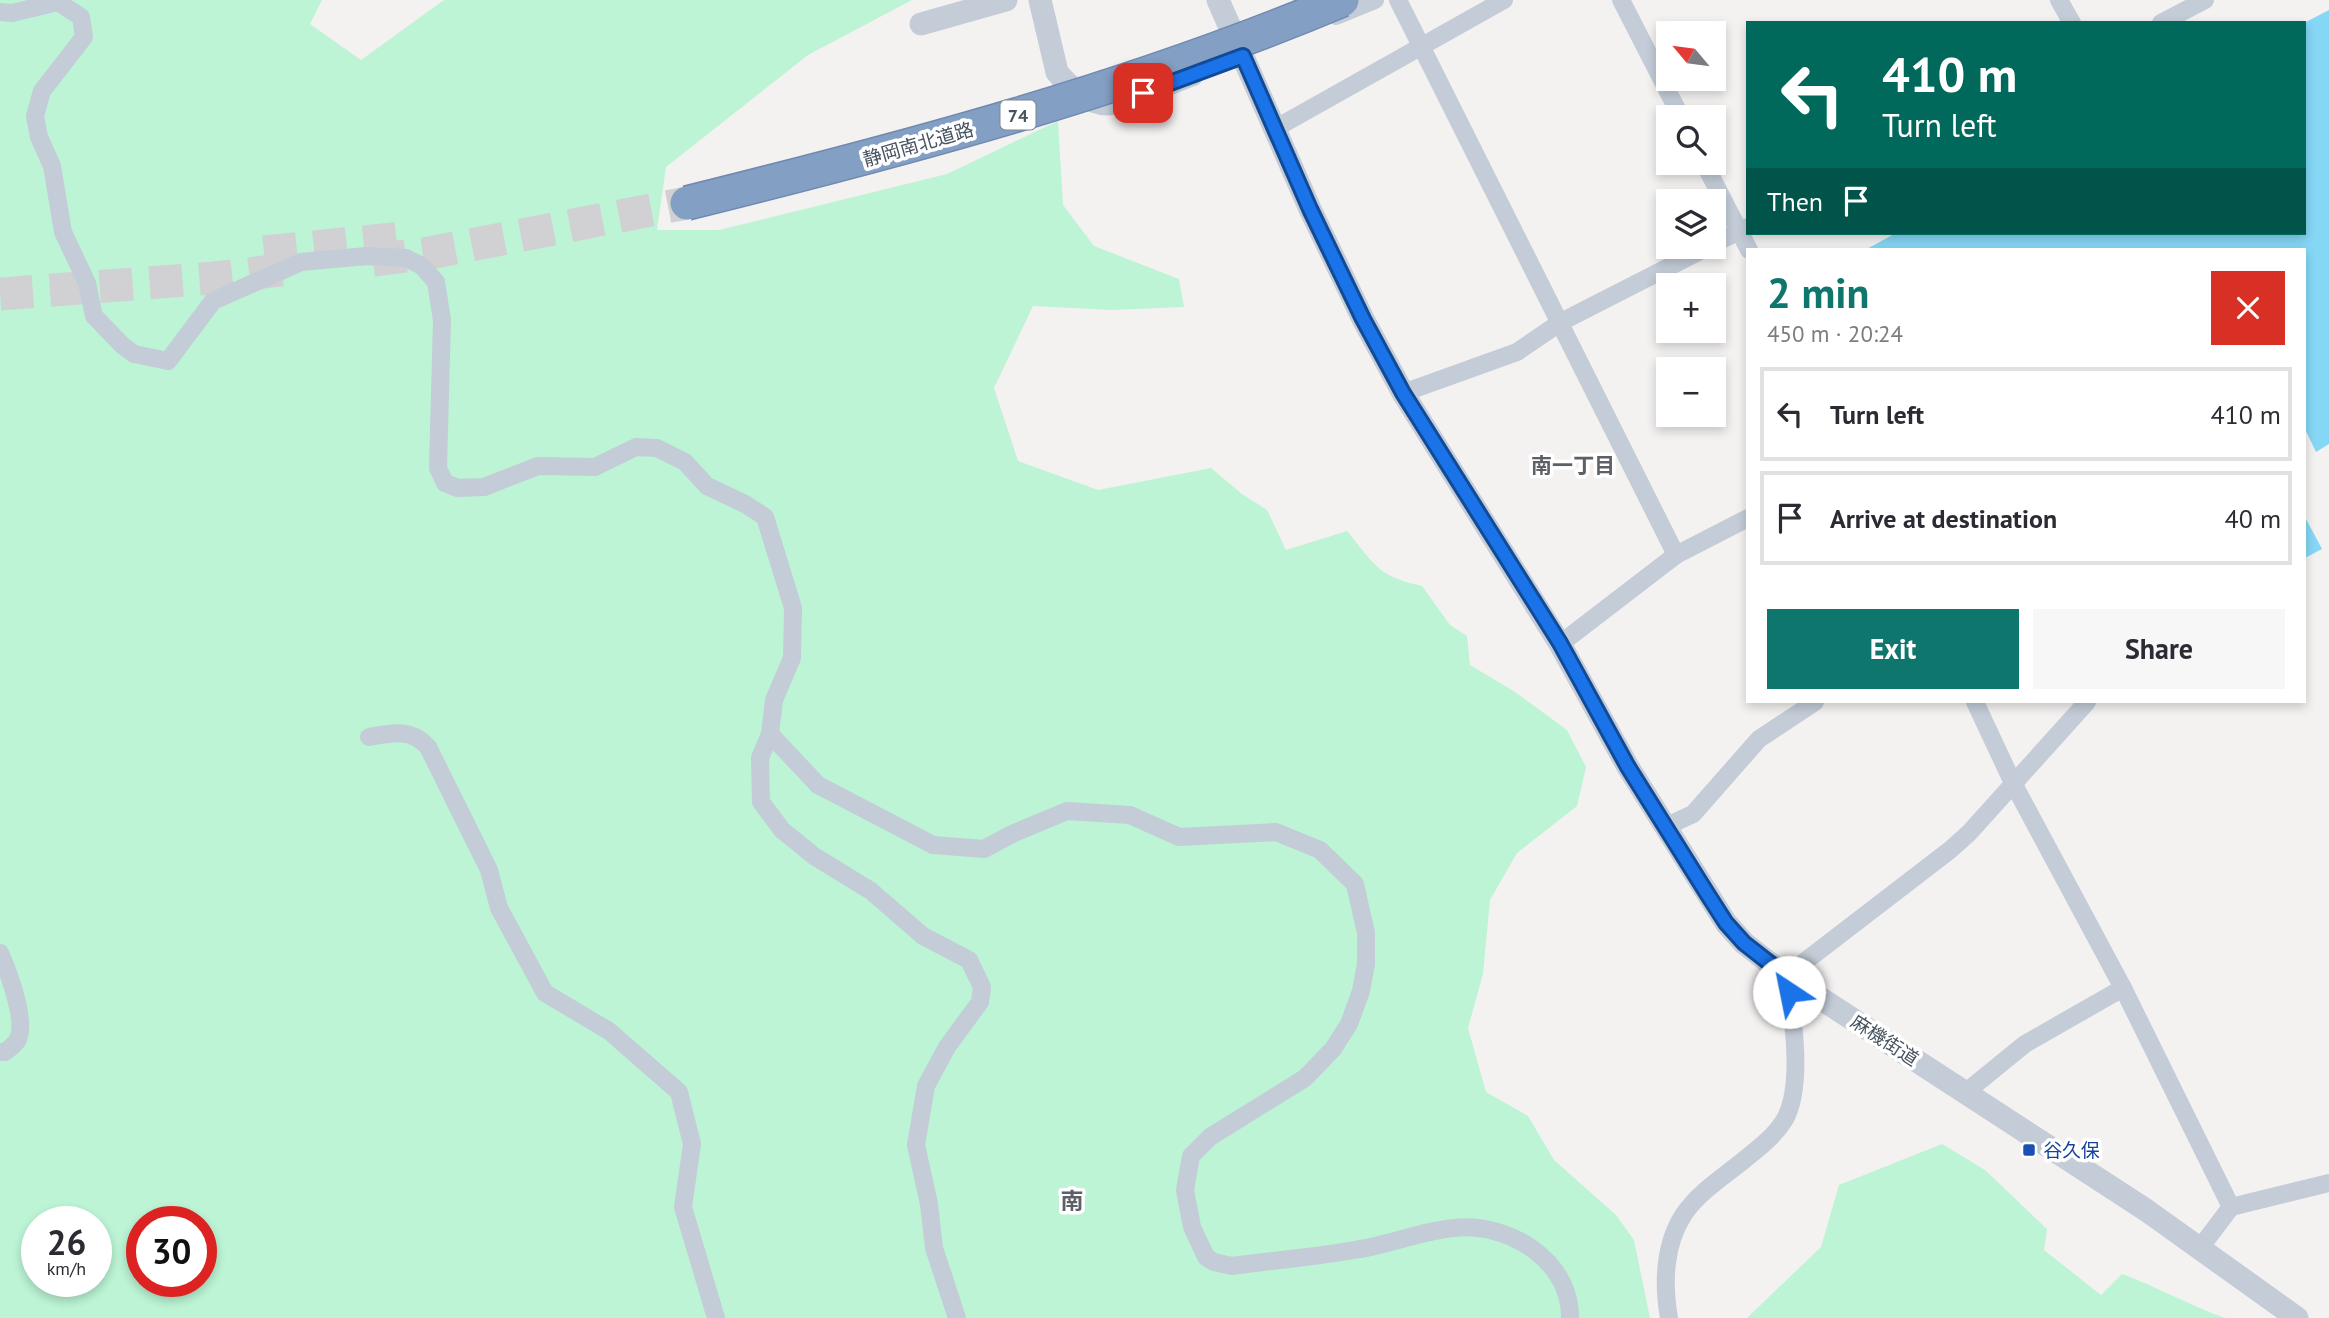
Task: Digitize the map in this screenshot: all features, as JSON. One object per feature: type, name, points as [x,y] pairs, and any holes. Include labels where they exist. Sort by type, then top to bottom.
[{"type":"highway","name":"静岡南北道路","points":[[1316,0],[1212,40],[990,113],[785,167],[685,197],[849,163],[992,123],[1229,44],[1342,0]]},
{"type":"street","points":[[920,24],[1006,0]]},
{"type":"street","points":[[1040,0],[1057,72],[1064,80],[1100,103],[1108,104],[1243,56],[1375,0]]},
{"type":"street","name":"麻機街道","points":[[1218,0],[1310,209],[1403,393],[1560,643],[1628,767],[1726,923],[1744,943],[1786,976],[2146,1210],[2297,1318]]},
{"type":"street","points":[[1398,0],[1676,555]]},
{"type":"street","points":[[1276,128],[1504,0]]},
{"type":"street","points":[[1621,0],[1675,105]]},
{"type":"street","points":[[2059,0],[2071,21]]},
{"type":"street","points":[[2165,21],[2206,0]]},
{"type":"street","points":[[0,12],[12,13],[58,2],[81,17],[84,37],[42,92],[35,117],[39,137],[52,166],[63,232],[87,283],[94,316],[134,354],[168,362],[213,301],[301,262],[367,256],[406,258],[422,266],[436,282],[442,320],[438,467],[445,482],[458,488],[484,487],[538,466],[595,467],[636,447],[657,448],[685,462],[707,486],[765,517],[793,608],[792,658],[775,700],[770,734],[760,758],[761,802],[782,830],[814,856],[871,891],[923,936],[969,960],[982,987],[979,1002],[947,1047],[926,1086],[916,1145],[929,1204],[934,1248],[957,1318]]},
{"type":"street","points":[[1711,175],[1744,229],[1749,248]]},
{"type":"street","points":[[1726,238],[1744,229]]},
{"type":"street","points":[[1403,393],[1517,352],[1561,322],[1684,259]]},
{"type":"street","points":[[1560,643],[1676,555],[1746,519]]},
{"type":"street","points":[[1667,827],[1693,814],[1759,739],[1813,703]]},
{"type":"street","points":[[1975,703],[2013,783],[2123,988],[2231,1207]]},
{"type":"street","points":[[1669,1318],[1665,1282],[1668,1261],[1673,1237],[1684,1214],[1703,1192],[1767,1141],[1786,1118],[1793,1091],[1796,1062],[1786,976],[1969,833],[2086,703]]},
{"type":"street","points":[[369,737],[408,733],[421,739],[428,747],[489,870],[499,908],[545,993],[609,1031],[679,1092],[692,1144],[683,1207],[716,1318]]},
{"type":"street","points":[[770,734],[818,785],[933,845],[984,849],[1067,811],[1130,815],[1179,837],[1276,832],[1320,850],[1355,884],[1366,933],[1366,964],[1361,992],[1349,1024],[1333,1049],[1305,1078],[1210,1137],[1192,1156],[1185,1189],[1192,1227],[1206,1257],[1213,1262],[1232,1266],[1361,1249],[1454,1228],[1482,1228],[1511,1236],[1545,1257],[1563,1283],[1570,1302],[1570,1318]]},
{"type":"street","points":[[0,953],[12,982],[21,1031],[17,1042],[5,1052],[0,1052]]},
{"type":"street","points":[[1966,1093],[2025,1044],[2123,988]]},
{"type":"street","points":[[2200,1248],[2231,1207],[2329,1183]]},
{"type":"green space","points":[[0,0],[322,0],[310,24],[361,60],[444,0],[912,0],[808,55],[666,167],[657,230],[719,230],[947,174],[1058,121],[1063,205],[1094,246],[1179,279],[1184,307],[1111,310],[1033,306],[994,388],[1018,461],[1098,490],[1211,468],[1242,494],[1267,510],[1286,550],[1347,531],[1378,568],[1395,578],[1422,586],[1450,625],[1467,636],[1470,665],[1515,692],[1567,730],[1586,767],[1577,806],[1517,853],[1490,900],[1483,974],[1468,1028],[1486,1092],[1528,1116],[1554,1160],[1616,1215],[1634,1240],[1650,1318],[0,1318]]},
{"type":"green space","points":[[1942,1144],[1985,1170],[2047,1229],[2044,1250],[2101,1295],[2122,1274],[2225,1318],[1747,1318],[1821,1247],[1839,1185]]},
{"type":"water","points":[[2329,10],[2329,444],[2316,452],[2306,431],[2306,248],[1869,248],[1892,235],[2306,235],[2306,22]]},
{"type":"water","points":[[2306,519],[2322,549],[2306,557]]},
{"type":"tunnel","points":[[373,260],[424,254],[687,203]]},
{"type":"tunnel","points":[[264,252],[402,238]]},
{"type":"tunnel","points":[[0,294],[214,278],[298,268]]},
{"type":"place","name":"谷久保","points":[[2029,1150]]},
{"type":"district","name":"南一丁目","points":[[1573,465]]},
{"type":"district","name":"南","points":[[1072,1200]]},
{"type":"route","points":[[1143,93],[1243,56],[1310,209],[1363,319],[1403,393],[1560,643],[1628,767],[1726,923],[1744,943],[1786,976],[1789,992]]}]
